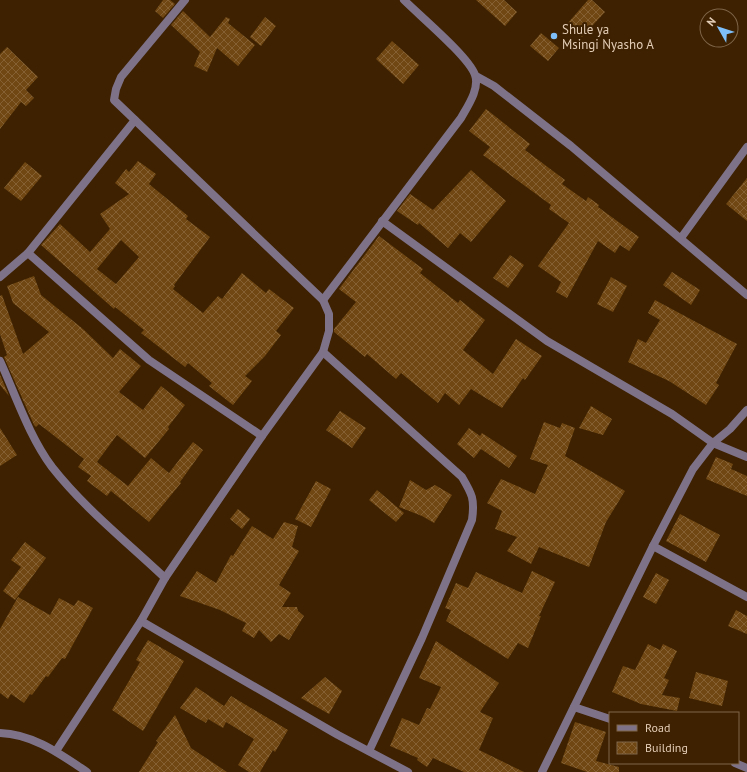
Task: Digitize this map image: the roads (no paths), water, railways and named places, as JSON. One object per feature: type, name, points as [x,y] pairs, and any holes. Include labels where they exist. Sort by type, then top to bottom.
[{"type":"street","points":[[56,751],[141,620],[165,578],[262,436],[323,352],[329,331],[329,314],[323,300],[114,100],[116,89],[121,77],[184,0]]},
{"type":"street","points":[[404,0],[465,59],[476,76],[494,86],[565,141],[747,295]]},
{"type":"street","points":[[323,300],[461,118],[474,93],[476,76]]},
{"type":"street","points":[[0,277],[28,253],[135,120]]},
{"type":"street","points":[[681,238],[747,147]]},
{"type":"street","points":[[382,221],[547,341],[672,414],[714,443],[747,457]]},
{"type":"street","points":[[28,253],[149,360],[262,436]]},
{"type":"street","points":[[323,352],[462,477],[474,504],[472,520],[422,638],[368,751]]},
{"type":"street","points":[[0,361],[32,432],[52,466],[73,492],[165,578]]},
{"type":"street","points":[[542,772],[653,546],[693,469],[714,443],[730,429],[747,410]]},
{"type":"street","points":[[653,546],[747,597]]},
{"type":"street","points":[[141,620],[331,731],[408,772]]},
{"type":"street","points":[[574,706],[609,719]]},
{"type":"street","points":[[0,733],[25,737],[56,751],[87,772]]},
{"type":"street","points":[[737,764],[747,768]]},
{"type":"place","name":"Shule ya Msingi Nyasho A","points":[[554,36]]}]
